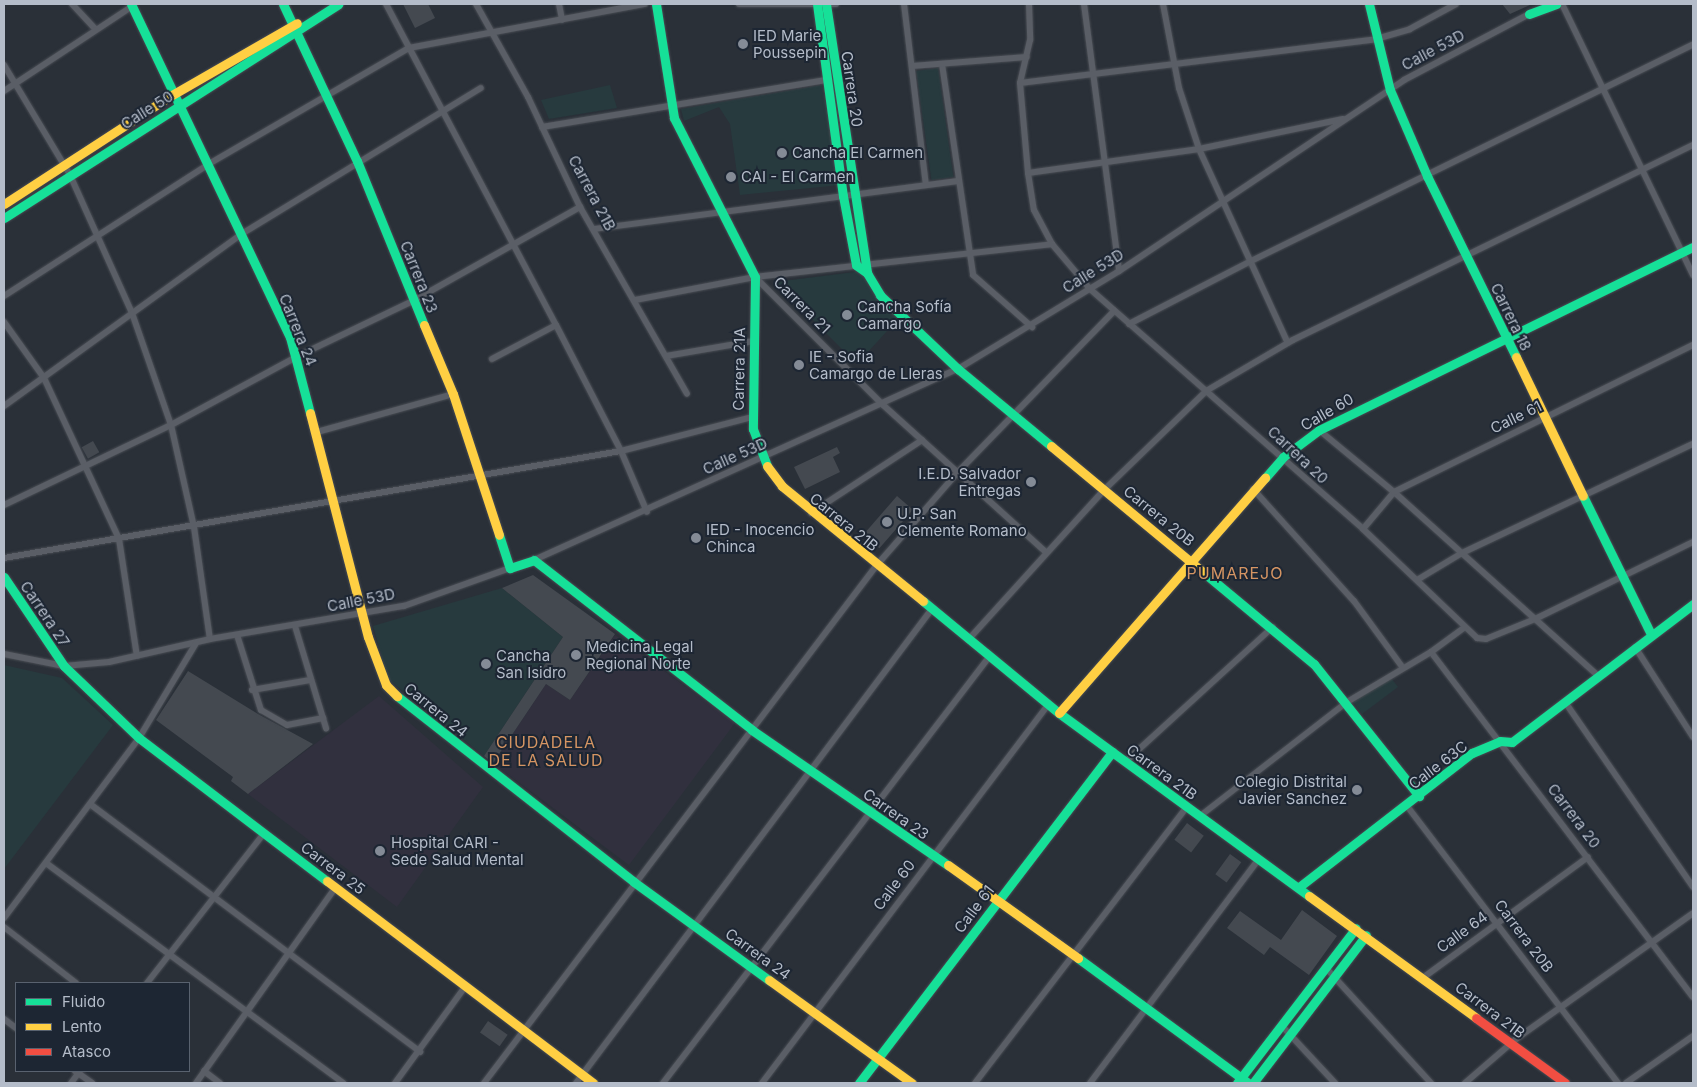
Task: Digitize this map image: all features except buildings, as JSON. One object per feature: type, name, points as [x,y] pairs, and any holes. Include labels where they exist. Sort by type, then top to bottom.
[{"type":"street","points":[[72,4],[95,29]]},
{"type":"street","points":[[4,92],[133,4]]},
{"type":"street","name":"Carrera 24","points":[[133,4],[172,95],[240,235],[296,357],[317,432],[332,502],[377,669],[404,704],[634,882],[912,1083]]},
{"type":"street","name":"Carrera 23","points":[[283,4],[293,22],[296,34],[329,96],[358,161],[413,301],[453,394],[510,568]]},
{"type":"street","name":"Calle 50","points":[[4,218],[178,106],[296,34],[302,24],[338,4]]},
{"type":"street","points":[[386,4],[621,451],[647,512]]},
{"type":"street","name":"Carrera 21B","points":[[476,4],[492,30],[542,127],[580,207],[635,300],[687,394]]},
{"type":"street","points":[[560,4],[562,20]]},
{"type":"street","points":[[4,296],[206,165],[329,96],[409,48],[492,30],[562,20],[645,4]]},
{"type":"street","name":"Carrera 21","points":[[656,4],[671,106],[719,212],[755,277],[882,404],[1046,552]]},
{"type":"street","points":[[739,4],[836,4]]},
{"type":"street","name":"Carrera 20","points":[[821,4],[826,80],[848,195],[867,270]]},
{"type":"street","name":"Carrera 20","points":[[821,4],[856,265]]},
{"type":"street","points":[[904,4],[926,185]]},
{"type":"street","points":[[1029,4],[1027,57],[1020,82],[1376,39],[1410,29],[1456,4]]},
{"type":"street","points":[[1084,4],[1119,271]]},
{"type":"street","points":[[1164,4],[1179,88],[1199,149],[1222,203],[1251,260],[1288,343]]},
{"type":"street","name":"Carrera 18","points":[[1369,4],[1376,39],[1390,90],[1427,176],[1651,634]]},
{"type":"street","name":"Calle 53D","points":[[4,654],[64,666],[87,666],[210,639],[363,615],[404,606],[534,560],[647,512],[958,369],[1032,327],[1090,290],[1390,90],[1529,14],[1556,4]]},
{"type":"street","points":[[1562,4],[1640,170],[1693,275]]},
{"type":"street","name":"Calle 53D","points":[[1529,14],[1539,5]]},
{"type":"street","points":[[293,22],[302,24]]},
{"type":"street","name":"Calle 50","points":[[4,204],[172,95],[293,22]]},
{"type":"street","points":[[1129,324],[1251,260],[1427,176],[1693,44]]},
{"type":"street","points":[[912,66],[1027,57]]},
{"type":"street","points":[[4,64],[70,175],[132,313],[171,425],[194,527],[210,639]]},
{"type":"street","points":[[942,64],[956,180],[967,255],[972,275],[984,288],[1032,327]]},
{"type":"street","points":[[542,127],[826,80]]},
{"type":"street","name":"Carrera 20","points":[[1020,82],[1028,173],[1034,210],[1052,244],[1090,290],[1283,457],[1363,529],[1477,638],[1486,639],[1535,619]]},
{"type":"street","points":[[4,406],[240,235],[358,161],[481,88]]},
{"type":"street","points":[[1028,173],[1199,149],[1347,119]]},
{"type":"street","points":[[968,640],[1104,490],[1206,391],[1288,343],[1640,170],[1693,146]]},
{"type":"street","points":[[594,229],[956,180]]},
{"type":"street","points":[[4,505],[171,425],[296,357],[413,301],[580,207]]},
{"type":"street","points":[[867,270],[1052,244]]},
{"type":"street","name":"Calle 60","points":[[1059,713],[1193,561],[1253,489],[1283,457],[1318,430],[1505,336],[1693,247]]},
{"type":"street","points":[[635,300],[755,277],[856,265]]},
{"type":"street","name":"Carrera 20B","points":[[856,265],[867,270],[880,295],[958,369],[1273,627],[1314,664],[1348,702],[1419,796]]},
{"type":"street","name":"Carrera 21A","points":[[755,277],[752,417],[763,459]]},
{"type":"street","points":[[484,1083],[634,882],[876,566],[957,473],[1114,311]]},
{"type":"street","points":[[4,322],[44,378],[88,466],[119,539],[137,656]]},
{"type":"street","points":[[492,359],[556,325]]},
{"type":"street","points":[[666,356],[754,341]]},
{"type":"street","name":"Calle 61","points":[[1363,529],[1394,492],[1693,345]]},
{"type":"street","points":[[317,432],[453,394]]},
{"type":"street","points":[[4,558],[194,527],[621,451],[752,417]]},
{"type":"street","points":[[1318,430],[1394,492],[1598,676]]},
{"type":"street","points":[[811,513],[922,440]]},
{"type":"street","points":[[1417,580],[1462,553],[1693,444]]},
{"type":"street","name":"Carrera 21B","points":[[763,459],[782,486],[811,513],[1048,705],[1424,977],[1565,1083]]},
{"type":"street","points":[[1253,489],[1354,601],[1403,668]]},
{"type":"street","points":[[1535,619],[1693,542]]},
{"type":"street","name":"Carrera 23","points":[[534,560],[752,730],[1074,954],[1242,1082]]},
{"type":"street","name":"Carrera 27","points":[[4,578],[64,666]]},
{"type":"street","name":"Calle 63C","points":[[1299,887],[1407,806],[1472,753],[1500,741],[1512,742],[1651,634],[1693,604]]},
{"type":"street","points":[[576,1083],[931,610]]},
{"type":"street","points":[[295,626],[326,728]]},
{"type":"street","points":[[1200,816],[1348,702],[1431,652],[1465,626]]},
{"type":"street","points":[[1125,762],[1273,627]]},
{"type":"street","points":[[237,635],[252,690],[261,710],[290,725],[323,718]]},
{"type":"street","points":[[4,918],[139,738],[196,643]]},
{"type":"street","points":[[1635,647],[1693,737]]},
{"type":"street","name":"Carrera 20","points":[[1431,652],[1693,997]]},
{"type":"street","points":[[663,1083],[868,811],[989,657]]},
{"type":"street","name":"Carrera 25","points":[[64,666],[139,738],[593,1083]]},
{"type":"street","points":[[252,690],[310,680]]},
{"type":"street","points":[[1565,702],[1693,887]]},
{"type":"street","name":"Calle 60","points":[[762,1083],[1048,705]]},
{"type":"street","name":"Calle 61","points":[[858,1083],[1112,752]]},
{"type":"street","points":[[90,804],[420,1052]]},
{"type":"street","name":"Carrera 20B","points":[[1407,806],[1618,1083]]},
{"type":"street","points":[[975,1083],[1187,807]]},
{"type":"street","points":[[148,982],[264,833]]},
{"type":"street","name":"Calle 64","points":[[1424,977],[1588,857]]},
{"type":"street","points":[[1090,1083],[1259,859]]},
{"type":"street","points":[[46,863],[343,1083]]},
{"type":"street","points":[[196,1083],[335,888]]},
{"type":"street","points":[[1465,1083],[1511,1043],[1651,940],[1693,913]]},
{"type":"street","points":[[4,927],[75,982]]},
{"type":"street","points":[[1242,1082],[1356,928]]},
{"type":"street","points":[[1253,1083],[1366,935]]},
{"type":"street","points":[[1326,968],[1431,1083]]},
{"type":"street","points":[[395,1083],[420,1052],[465,987]]},
{"type":"street","points":[[4,1019],[15,1027]]},
{"type":"street","points":[[1282,1026],[1335,1083]]},
{"type":"street","points":[[1626,1083],[1693,1036]]},
{"type":"street","points":[[204,1071],[220,1083]]},
{"type":"street","points":[[70,1083],[78,1072],[92,1083]]},
{"type":"shaded area","points":[[615,635],[735,723],[629,865],[493,763],[546,684],[570,700]]},
{"type":"shaded area","name":"Hospital CARI - Sede Salud Mental","points":[[379,696],[483,787],[397,907],[248,794]]},
{"type":"green space","points":[[938,68],[953,177],[932,180],[916,71]]},
{"type":"green space","points":[[610,85],[617,108],[549,119],[541,100]]},
{"type":"green space","name":"Cancha El Carmen","points":[[822,85],[841,185],[740,195],[730,124],[719,107],[684,121],[681,109]]},
{"type":"green space","name":"Cancha Sofía Camargo","points":[[863,271],[869,287],[898,319],[857,364],[775,282]]},
{"type":"green space","points":[[502,588],[563,637],[484,756],[388,679],[373,626]]},
{"type":"green space","points":[[4,665],[62,678],[113,725],[4,869]]},
{"type":"green space","points":[[1391,678],[1398,687],[1362,714],[1353,702]]},
{"type":"traffic: fast","points":[[131,4],[290,337],[310,413]]},
{"type":"traffic: fast","points":[[283,4],[357,161],[424,325]]},
{"type":"traffic: fast","points":[[4,218],[338,4]]},
{"type":"traffic: fast","points":[[656,4],[674,118],[755,277],[753,429],[767,466]]},
{"type":"traffic: fast","points":[[817,4],[843,196],[856,265],[867,273]]},
{"type":"traffic: fast","points":[[826,4],[867,273],[880,295],[958,369],[1051,446]]},
{"type":"traffic: fast","points":[[1369,4],[1390,90],[1427,176],[1516,357]]},
{"type":"traffic: fast","points":[[1529,14],[1556,4]]},
{"type":"traffic: fast","points":[[1265,478],[1283,457],[1319,430],[1693,247]]},
{"type":"traffic: fast","points":[[1583,496],[1651,634]]},
{"type":"traffic: fast","points":[[499,535],[510,568],[534,560],[752,730],[948,865]]},
{"type":"traffic: fast","points":[[1203,572],[1314,664],[1419,796]]},
{"type":"traffic: fast","points":[[4,577],[64,666],[139,738],[327,881]]},
{"type":"traffic: fast","points":[[923,601],[1059,713],[1309,896]]},
{"type":"traffic: fast","points":[[1299,887],[1472,753],[1500,741],[1512,742],[1693,604]]},
{"type":"traffic: fast","points":[[397,696],[634,882],[769,980]]},
{"type":"traffic: fast","points":[[859,1083],[1112,752]]},
{"type":"traffic: fast","points":[[1237,1083],[1356,928]]},
{"type":"traffic: fast","points":[[1253,1083],[1366,935]]},
{"type":"traffic: fast","points":[[1078,958],[1248,1083]]},
{"type":"traffic: slow","points":[[4,204],[172,95],[297,23]]},
{"type":"traffic: slow","points":[[424,325],[453,394],[499,535]]},
{"type":"traffic: slow","points":[[1516,357],[1583,496]]},
{"type":"traffic: slow","points":[[310,413],[368,637],[386,685],[397,696]]},
{"type":"traffic: slow","points":[[1051,446],[1203,572]]},
{"type":"traffic: slow","points":[[767,466],[782,486],[923,601]]},
{"type":"traffic: slow","points":[[1059,713],[1265,478]]},
{"type":"traffic: slow","points":[[948,865],[1078,958]]},
{"type":"traffic: slow","points":[[327,881],[593,1083]]},
{"type":"traffic: slow","points":[[1309,896],[1476,1018]]},
{"type":"traffic: slow","points":[[769,980],[912,1083]]},
{"type":"traffic: jam","points":[[1476,1018],[1565,1083]]},
{"type":"place","name":"IED Marie Poussepin","points":[[743,44]]},
{"type":"place","name":"Cancha El Carmen","points":[[782,153]]},
{"type":"place","name":"CAI - El Carmen","points":[[731,177]]},
{"type":"place","name":"Cancha Sofía Camargo","points":[[847,315]]},
{"type":"place","name":"IE - Sofia Camargo de Lleras","points":[[799,365]]},
{"type":"place","name":"I.E.D. Salvador Entregas","points":[[1031,482]]},
{"type":"place","name":"U.P. San Clemente Romano","points":[[887,522]]},
{"type":"place","name":"IED - Inocencio Chinca","points":[[696,538]]},
{"type":"place","name":"Medicina Legal Regional Norte","points":[[576,655]]},
{"type":"place","name":"Cancha San Isidro","points":[[486,664]]},
{"type":"place","name":"Colegio Distrital Javier Sanchez","points":[[1357,790]]},
{"type":"place","name":"Hospital CARI - Sede Salud Mental","points":[[380,851]]},
{"type":"district","name":"PUMAREJO","points":[[1235,573]]},
{"type":"district","name":"CIUDADELA DE LA SALUD","points":[[546,751]]}]
